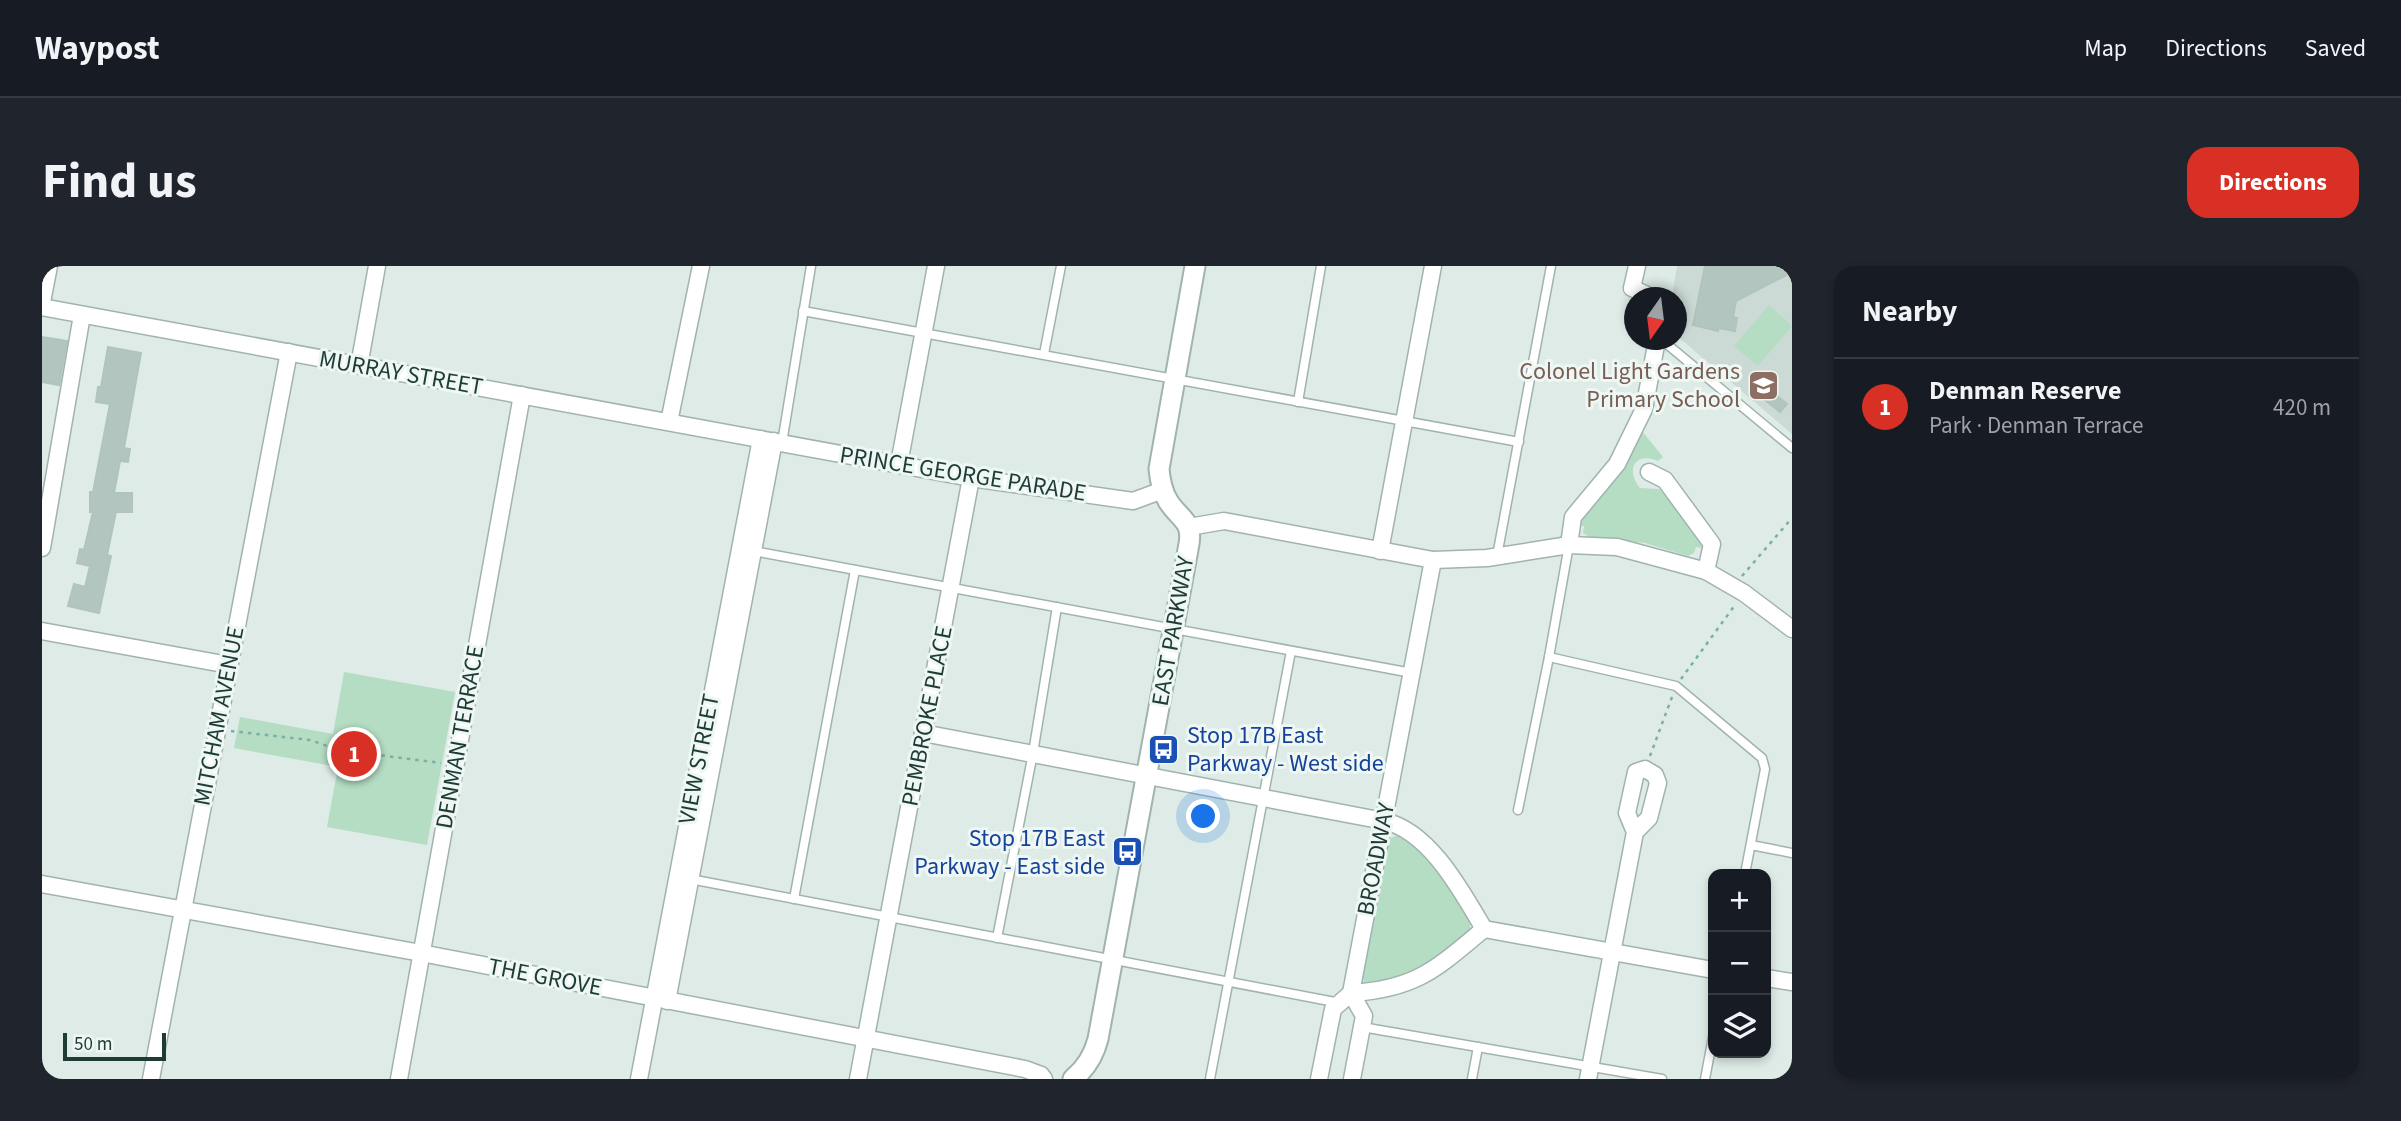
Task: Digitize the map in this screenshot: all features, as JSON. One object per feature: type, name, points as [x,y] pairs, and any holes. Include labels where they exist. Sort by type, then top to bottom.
[{"type":"street","points":[[42,305],[49,266]]},
{"type":"street","points":[[359,366],[377,266]]},
{"type":"street","points":[[669,422],[701,266]]},
{"type":"street","points":[[899,464],[936,266]]},
{"type":"street","name":"EAST PARKWAY","points":[[1077,1078],[1096,1047],[1189,544],[1189,527],[1173,508],[1163,490],[1160,457],[1195,266]]},
{"type":"street","points":[[1380,551],[1433,266]]},
{"type":"street","points":[[1632,287],[1637,266]]},
{"type":"street","name":"MURRAY STREET","points":[[42,305],[82,315],[772,441]]},
{"type":"street","points":[[42,548],[48,472],[82,315]]},
{"type":"street","points":[[1569,545],[1573,517],[1618,464],[1644,409],[1658,350]]},
{"type":"street","name":"MITCHAM AVENUE","points":[[151,1079],[289,352]]},
{"type":"street","name":"DENMAN TERRACE","points":[[399,1079],[522,395]]},
{"type":"street","name":"PRINCE GEORGE PARADE","points":[[772,441],[971,478],[1133,501],[1163,490]]},
{"type":"street","name":"VIEW STREET","points":[[639,1079],[690,879],[772,441]]},
{"type":"street","name":"VIEW STREET","points":[[661,1000],[772,441]]},
{"type":"street","points":[[1649,472],[1665,480],[1712,544],[1706,571]]},
{"type":"street","name":"PEMBROKE PLACE","points":[[858,1079],[971,478]]},
{"type":"street","points":[[1189,527],[1224,522],[1433,560],[1497,556],[1569,545],[1617,547],[1706,571],[1738,590],[1792,629]]},
{"type":"street","name":"BROADWAY","points":[[1319,1079],[1333,1009],[1345,998],[1384,821],[1433,560]]},
{"type":"street","points":[[42,631],[229,665]]},
{"type":"street","points":[[923,733],[1384,821],[1401,827],[1446,865],[1484,929]]},
{"type":"street","points":[[1589,1072],[1635,832],[1627,813],[1636,772],[1645,769],[1655,775],[1657,783],[1649,818],[1635,832]]},
{"type":"street","name":"THE GROVE","points":[[42,884],[421,953],[1025,1069],[1041,1075],[1044,1079]]},
{"type":"street","points":[[1345,998],[1380,991],[1427,975],[1484,929],[1708,969]]},
{"type":"street","points":[[1771,979],[1792,982]]},
{"type":"street","points":[[1345,998],[1364,1016],[1352,1079]]},
{"type":"lane","points":[[772,441],[811,266]]},
{"type":"lane","points":[[1044,354],[1060,266]]},
{"type":"lane","points":[[1298,402],[1321,266]]},
{"type":"lane","points":[[1497,556],[1551,266]]},
{"type":"lane","points":[[803,311],[925,331],[1518,442]]},
{"type":"lane","points":[[1672,350],[1792,449]]},
{"type":"lane","points":[[1518,810],[1569,545]]},
{"type":"lane","points":[[752,551],[1412,673]]},
{"type":"lane","points":[[794,899],[855,570]]},
{"type":"lane","points":[[996,938],[1033,753],[1057,607]]},
{"type":"lane","points":[[1210,1079],[1231,981],[1291,651]]},
{"type":"lane","points":[[1549,657],[1676,686],[1762,758],[1765,769],[1746,869]]},
{"type":"lane","points":[[1751,845],[1792,853]]},
{"type":"lane","points":[[690,879],[1231,981],[1345,998]]},
{"type":"lane","points":[[1362,1027],[1478,1047],[1589,1072],[1662,1079]]},
{"type":"lane","points":[[1472,1079],[1478,1047]]},
{"type":"lane","points":[[1705,1079],[1709,1058]]},
{"type":"path","points":[[1645,769],[1676,686],[1738,590],[1792,518]]},
{"type":"path","points":[[217,728],[269,737],[310,740],[338,750],[455,765]]},
{"type":"shaded area","name":"Colonel Light Gardens Primary School","points":[[1677,266],[1792,266],[1792,434],[1687,345],[1687,287],[1674,287]]},
{"type":"green space","points":[[1769,305],[1792,326],[1758,366],[1734,346]]},
{"type":"green space","points":[[1642,431],[1663,457],[1658,461],[1643,458],[1638,460],[1633,475],[1640,488],[1659,489],[1666,495],[1701,542],[1702,548],[1696,547],[1694,553],[1688,556],[1645,543],[1589,537],[1583,533],[1584,526],[1576,525],[1619,475]]},
{"type":"green space","points":[[344,672],[455,692],[427,845],[327,827],[338,767],[234,748],[240,717],[333,734]]},
{"type":"green space","points":[[1398,835],[1408,840],[1444,876],[1464,906],[1470,930],[1431,963],[1413,973],[1369,986],[1364,983],[1362,973],[1386,845],[1389,839]]},
{"type":"building","points":[[1705,266],[1792,266],[1792,272],[1736,301],[1733,317],[1737,318],[1735,331],[1718,328],[1718,331],[1693,325]]},
{"type":"building","points":[[42,337],[67,341],[59,385],[42,382]]},
{"type":"building","points":[[108,347],[141,353],[124,448],[130,449],[128,462],[120,461],[114,493],[132,493],[132,512],[116,512],[107,555],[111,556],[99,613],[68,606],[74,584],[85,587],[90,566],[77,563],[80,549],[84,550],[93,512],[90,512],[90,492],[93,492],[110,404],[96,402]]},
{"type":"building","points":[[1772,392],[1787,404],[1780,412],[1765,400]]},
{"type":"place","name":"Colonel Light Gardens Primary School","points":[[1763,385]]},
{"type":"place","name":"Stop 17B East Parkway - West side","points":[[1164,749]]},
{"type":"place","name":"Denman Reserve","points":[[354,754]]},
{"type":"place","name":"Stop 17B East Parkway - East side","points":[[1128,852]]}]
